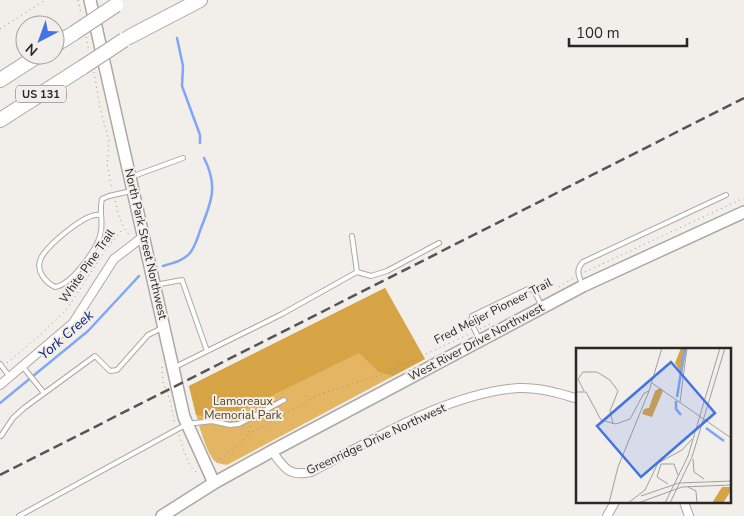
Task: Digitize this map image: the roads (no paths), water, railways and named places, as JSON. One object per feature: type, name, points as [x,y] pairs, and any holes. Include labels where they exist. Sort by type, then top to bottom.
[{"type":"highway","name":"US 131","points":[[0,120],[186,0]]},
{"type":"highway","points":[[127,39],[200,0]]},
{"type":"highway","points":[[65,39],[120,3]]},
{"type":"highway","name":"US 131","points":[[0,80],[23,65]]},
{"type":"main road","name":"North Park Street Northwest","points":[[90,0],[187,424],[214,483]]},
{"type":"main road","name":"West River Drive Northwest","points":[[162,516],[214,483],[478,336],[542,307],[581,280],[744,212]]},
{"type":"street","points":[[0,385],[73,322],[86,305],[114,259],[144,236]]},
{"type":"street","name":"Greenridge Drive Northwest","points":[[272,451],[285,468],[292,473],[301,474],[311,472],[430,412],[483,393],[520,388],[554,392],[576,398]]},
{"type":"street","points":[[607,516],[614,504]]},
{"type":"street","points":[[685,504],[689,516]]},
{"type":"lane","points":[[131,177],[183,158]]},
{"type":"lane","points":[[100,215],[92,215],[58,239],[41,258],[40,268],[47,282],[55,287],[63,285],[92,254],[101,233],[100,215],[102,199],[134,190]]},
{"type":"lane","points":[[581,280],[579,267],[583,262],[726,195]]},
{"type":"lane","points":[[352,236],[357,272]]},
{"type":"lane","points":[[173,368],[282,314],[357,272],[371,276],[386,271],[439,243]]},
{"type":"lane","points":[[155,286],[182,280],[207,351]]},
{"type":"lane","points":[[478,336],[471,322],[472,316],[528,289],[534,290],[542,307]]},
{"type":"lane","points":[[1,436],[13,418],[95,356],[110,371],[117,370],[148,335],[164,327]]},
{"type":"lane","points":[[1,366],[10,377]]},
{"type":"lane","points":[[23,367],[44,393]]},
{"type":"lane","points":[[19,516],[187,424],[212,421],[230,425],[239,424],[284,400]]},
{"type":"waterway","name":"York Creek","points":[[177,38],[183,66],[182,86],[200,135],[200,143]]},
{"type":"waterway","name":"York Creek","points":[[163,266],[187,256],[197,241],[212,193],[211,177],[204,158]]},
{"type":"waterway","name":"York Creek","points":[[0,403],[88,331],[139,276]]},
{"type":"railway","points":[[0,475],[744,98]]},
{"type":"park label","name":"Lamoreaux Memorial Park","points":[[243,408]]}]
